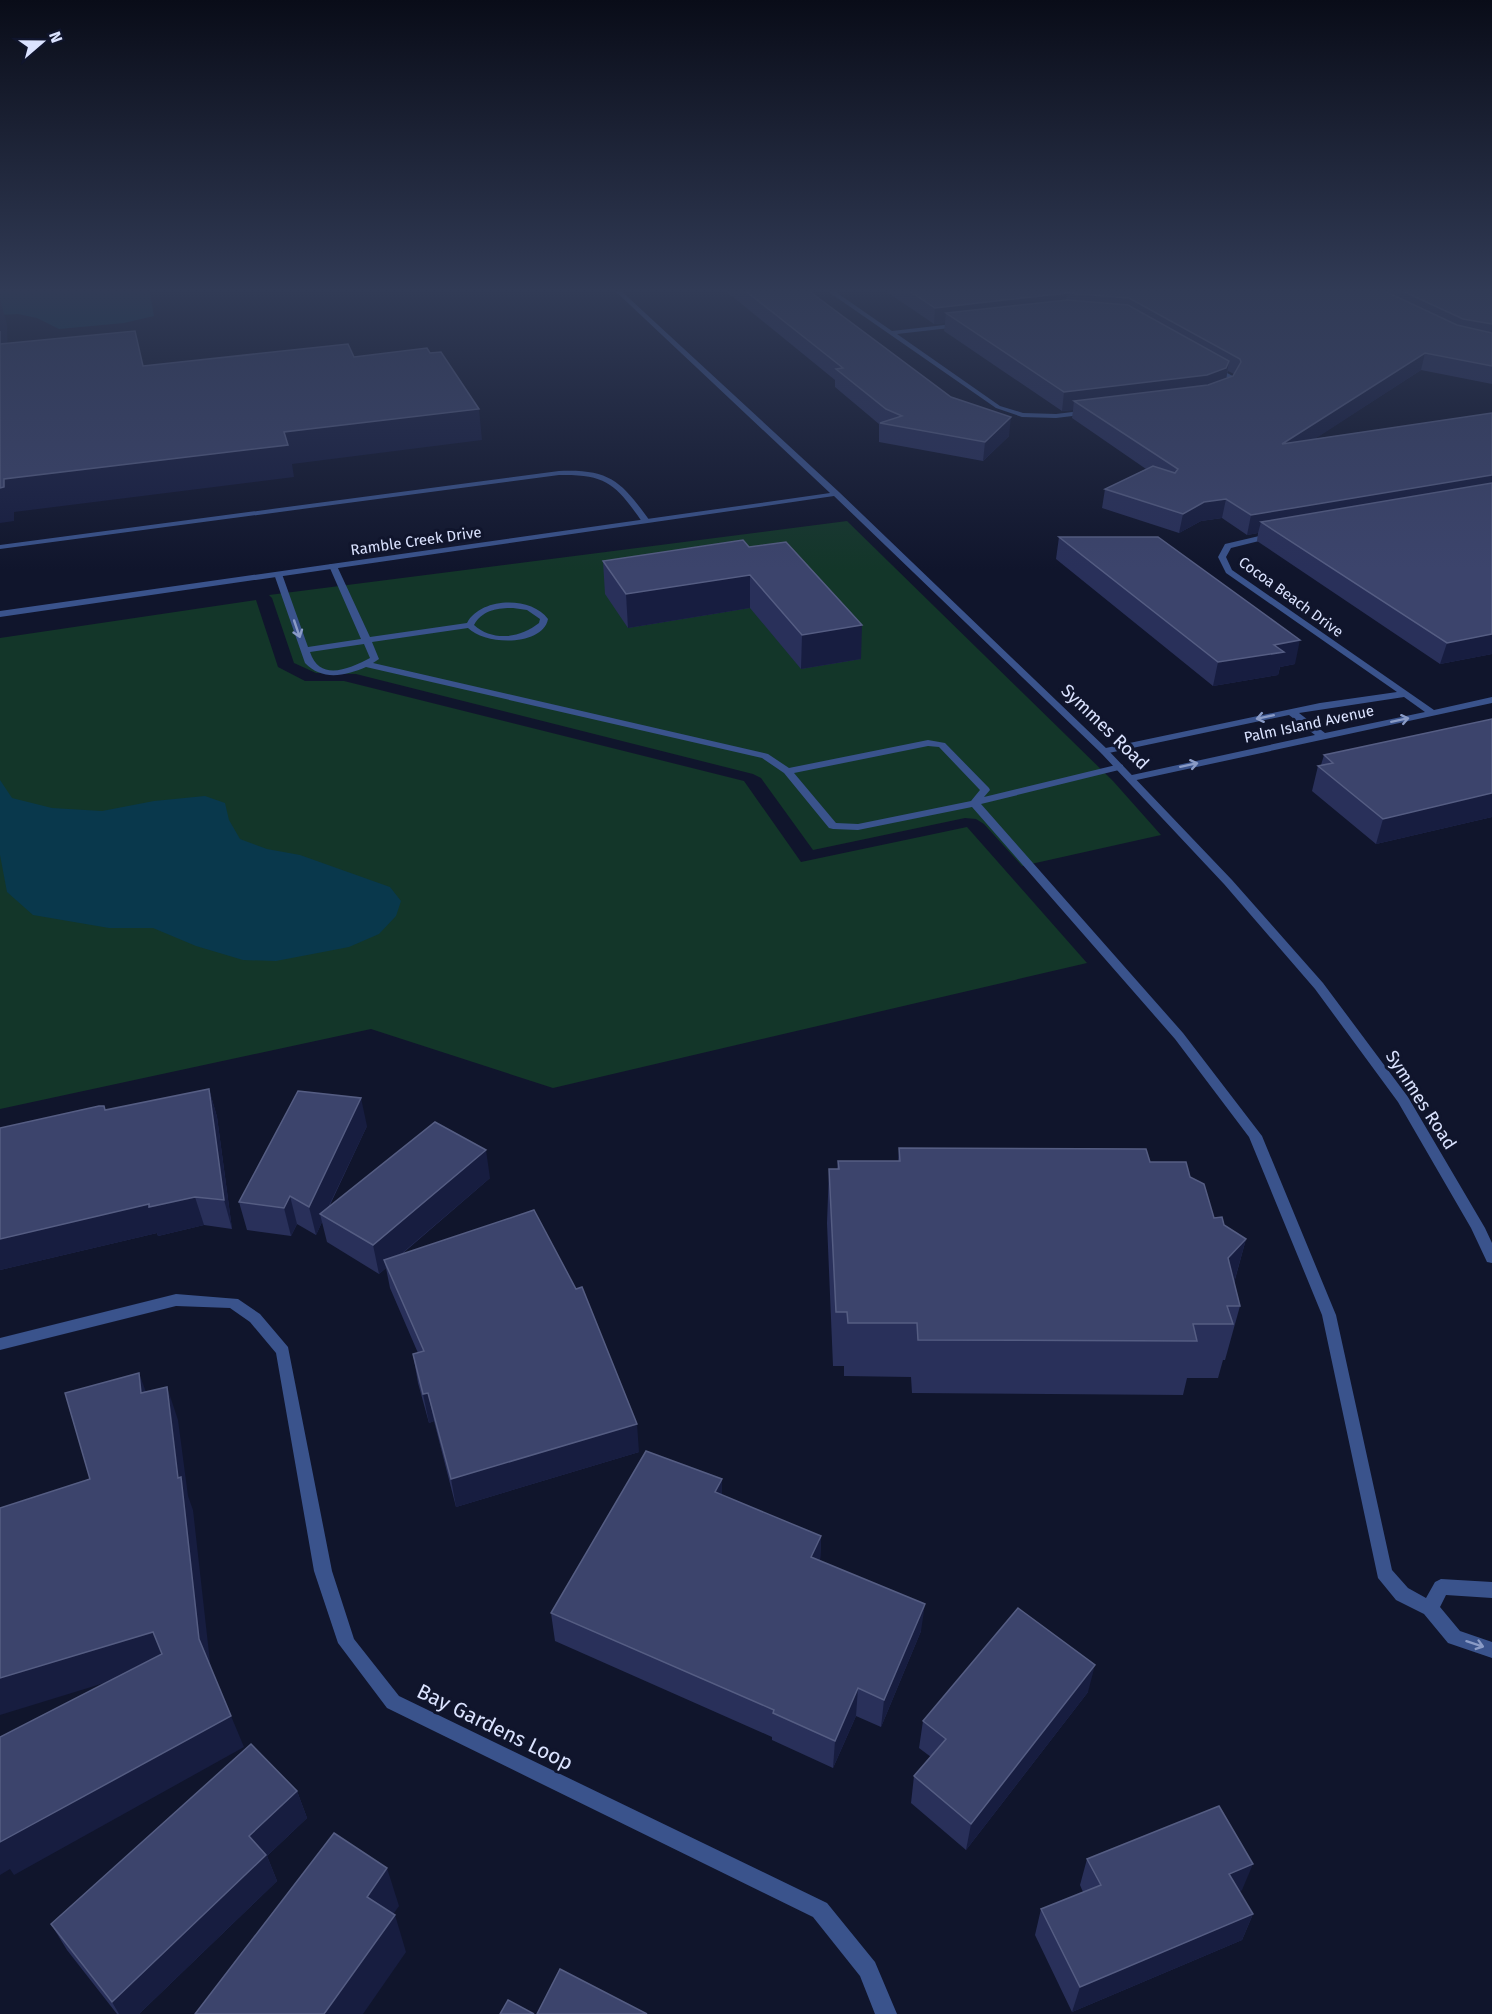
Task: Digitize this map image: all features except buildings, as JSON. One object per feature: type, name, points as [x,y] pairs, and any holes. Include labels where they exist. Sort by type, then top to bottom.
[{"type":"street","name":"Symmes Road","points":[[716,382],[1104,751],[1236,891],[1319,986],[1403,1100],[1478,1228],[1492,1258]]},
{"type":"street","points":[[962,382],[998,407],[1023,415],[1056,416],[1205,398],[1227,390],[1231,382]]},
{"type":"street","points":[[0,547],[543,474],[565,473],[608,479],[620,489],[646,521]]},
{"type":"street","name":"Ramble Creek Drive","points":[[0,614],[836,494]]},
{"type":"street","name":"Cocoa Beach Drive","points":[[1285,532],[1251,538],[1228,546],[1222,557],[1229,571],[1433,713]]},
{"type":"street","points":[[278,574],[309,663],[317,671],[339,673],[356,669],[375,659],[333,567]]},
{"type":"street","points":[[502,606],[534,609],[544,619],[543,624],[529,634],[506,638],[484,636],[470,625],[474,616],[502,606]]},
{"type":"street","points":[[304,650],[470,625]]},
{"type":"street","points":[[365,664],[765,756],[787,771],[833,826],[858,827],[975,803],[1120,767]]},
{"type":"street","name":"Palm Island Avenue","points":[[1104,751],[1291,712],[1406,694]]},
{"type":"street","name":"Palm Island Avenue","points":[[1131,778],[1492,700]]},
{"type":"street","points":[[1291,712],[1322,736]]},
{"type":"street","points":[[787,771],[928,743],[942,745],[985,790],[975,803]]},
{"type":"street","points":[[975,803],[1179,1036],[1255,1136],[1329,1315],[1384,1573],[1402,1594],[1430,1608],[1454,1637],[1492,1650]]},
{"type":"street","name":"Bay Gardens Loop","points":[[0,1344],[176,1300],[233,1302],[255,1318],[283,1351],[323,1570],[347,1643],[393,1702],[820,1910],[868,1969],[886,2014]]},
{"type":"street","points":[[1430,1608],[1441,1587],[1492,1590]]},
{"type":"green space","points":[[847,521],[1113,781],[1161,835],[1022,866],[984,824],[976,819],[965,818],[813,850],[761,778],[753,774],[356,674],[316,673],[294,663],[269,595]]},
{"type":"green space","points":[[256,600],[278,667],[305,681],[344,681],[744,781],[801,862],[967,827],[1087,963],[553,1088],[371,1029],[0,1109],[0,638]]},
{"type":"water","points":[[0,780],[12,798],[52,808],[102,811],[154,801],[205,796],[225,803],[229,820],[240,839],[267,849],[300,855],[390,887],[401,901],[396,916],[379,934],[349,947],[276,961],[243,960],[196,946],[153,928],[109,928],[33,915],[7,892],[0,855]]}]
